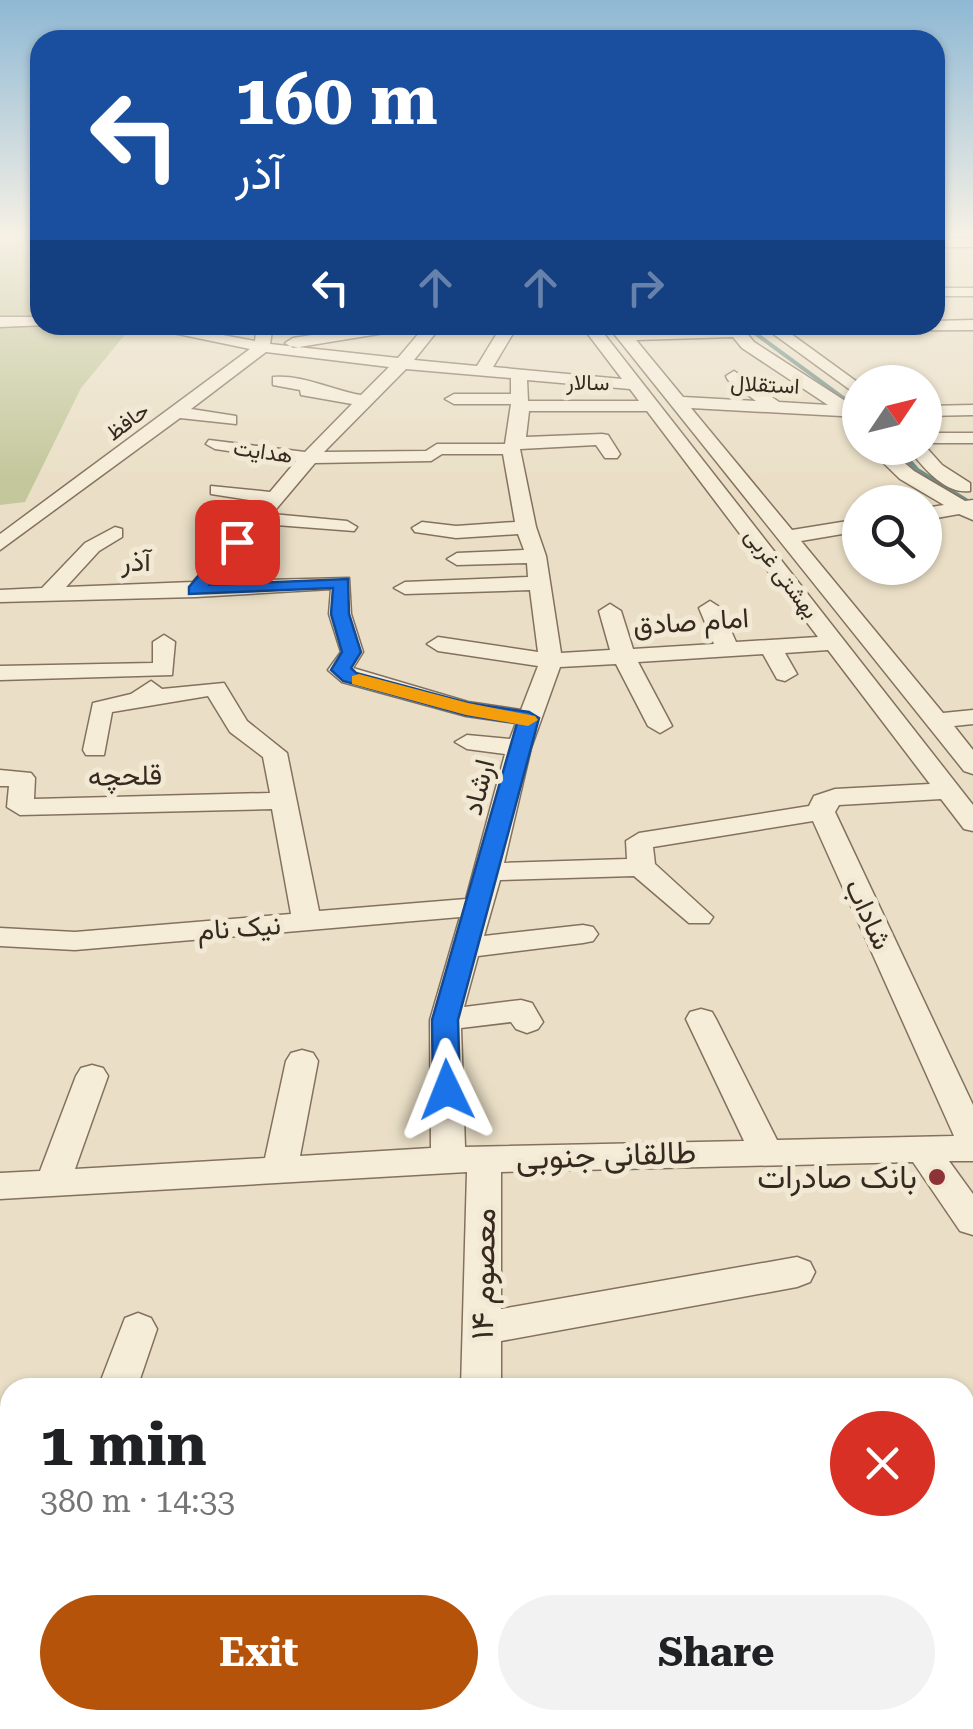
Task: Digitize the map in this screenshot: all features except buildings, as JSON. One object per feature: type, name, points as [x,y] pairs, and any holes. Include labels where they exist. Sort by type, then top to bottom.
[{"type":"street","points":[[0,322],[30,322]]},
{"type":"street","points":[[967,326],[973,343]]},
{"type":"street","points":[[195,335],[262,348],[482,371],[519,393]]},
{"type":"street","points":[[262,348],[264,335]]},
{"type":"street","points":[[262,348],[342,335]]},
{"type":"street","points":[[196,591],[310,458],[426,335]]},
{"type":"street","points":[[482,371],[504,335]]},
{"type":"street","name":"بهشتی غربی","points":[[596,335],[973,822]]},
{"type":"street","name":"بهشتی غربی","points":[[622,335],[973,766]]},
{"type":"street","points":[[740,335],[748,345],[842,406]]},
{"type":"street","points":[[782,335],[842,379]]},
{"type":"street","name":"حافظ","points":[[0,544],[262,348]]},
{"type":"street","points":[[734,376],[774,408]]},
{"type":"street","points":[[279,382],[312,386],[307,391],[364,400]]},
{"type":"street","points":[[454,400],[638,385]]},
{"type":"street","points":[[942,387],[965,410]]},
{"type":"street","name":"سالار","points":[[519,393],[654,406]]},
{"type":"street","name":"ارشاد","points":[[466,1160],[445,1020],[519,748],[551,661],[536,556],[526,527],[514,446],[519,393]]},
{"type":"street","name":"استقلال","points":[[677,402],[842,413]]},
{"type":"street","points":[[824,410],[827,430]]},
{"type":"street","points":[[177,412],[230,420]]},
{"type":"street","points":[[237,447],[257,428]]},
{"type":"street","name":"هدایت","points":[[216,444],[310,458],[432,456],[437,449],[514,446],[564,433],[602,439],[611,454]]},
{"type":"street","points":[[942,438],[973,438]]},
{"type":"street","points":[[897,465],[908,475],[971,505]]},
{"type":"street","points":[[932,465],[971,505]]},
{"type":"street","points":[[936,469],[973,468]]},
{"type":"street","points":[[705,472],[732,470]]},
{"type":"street","points":[[218,490],[275,498]]},
{"type":"street","points":[[942,511],[971,505]]},
{"type":"street","points":[[258,518],[348,527]]},
{"type":"street","points":[[422,528],[456,532],[526,527]]},
{"type":"street","points":[[786,537],[842,528]]},
{"type":"street","points":[[50,592],[92,547],[114,533]]},
{"type":"street","points":[[457,559],[536,556]]},
{"type":"street","name":"آذر","points":[[0,596],[196,591],[342,582],[340,614],[352,652],[340,670],[350,677],[466,709],[529,718]]},
{"type":"street","points":[[405,588],[540,583]]},
{"type":"street","points":[[710,608],[728,650]]},
{"type":"street","points":[[610,611],[623,656],[660,726]]},
{"type":"street","points":[[0,674],[164,670],[164,642]]},
{"type":"street","name":"امام صادق","points":[[438,644],[551,661],[835,643]]},
{"type":"street","points":[[770,646],[784,674]]},
{"type":"street","points":[[139,700],[150,692],[152,670]]},
{"type":"street","points":[[95,750],[101,708],[216,688],[226,714],[250,739],[275,753],[307,922]]},
{"type":"street","points":[[938,721],[973,717]]},
{"type":"street","points":[[466,742],[519,748]]},
{"type":"street","name":"قلحچه","points":[[0,778],[22,778],[20,807],[283,801]]},
{"type":"street","points":[[699,917],[641,866],[638,841],[822,812],[823,802],[835,797],[949,791]]},
{"type":"street","name":"شاداب","points":[[822,812],[973,1140]]},
{"type":"street","points":[[488,872],[641,866]]},
{"type":"street","name":"نیک نام","points":[[0,938],[75,941],[478,907]]},
{"type":"street","points":[[464,948],[583,934]]},
{"type":"street","points":[[445,1020],[521,1010],[527,1022]]},
{"type":"street","points":[[701,1019],[766,1151]]},
{"type":"street","points":[[280,1170],[302,1060]]},
{"type":"street","points":[[53,1182],[92,1076]]},
{"type":"street","name":"طالقانی جنوبی","points":[[0,1186],[466,1160],[973,1148]]},
{"type":"street","points":[[922,1149],[973,1222]]},
{"type":"street","name":"۱۴ معصوم","points":[[466,1160],[482,1328],[480,1378]]},
{"type":"street","points":[[482,1328],[797,1272]]},
{"type":"street","points":[[120,1378],[138,1328]]},
{"type":"green space","points":[[0,318],[30,318],[30,335],[125,335],[81,388],[25,502],[0,505]]},
{"type":"waterway","points":[[758,335],[842,397]]},
{"type":"waterway","points":[[912,465],[973,505]]},
{"type":"slow traffic","points":[[359,680],[466,709],[528,720]]},
{"type":"place","name":"بانک صادرات","points":[[937,1177]]},
{"type":"route","points":[[237,542],[196,591],[342,582],[340,614],[352,652],[340,670],[381,687],[466,709],[529,718],[445,1020],[447,1090]]}]
